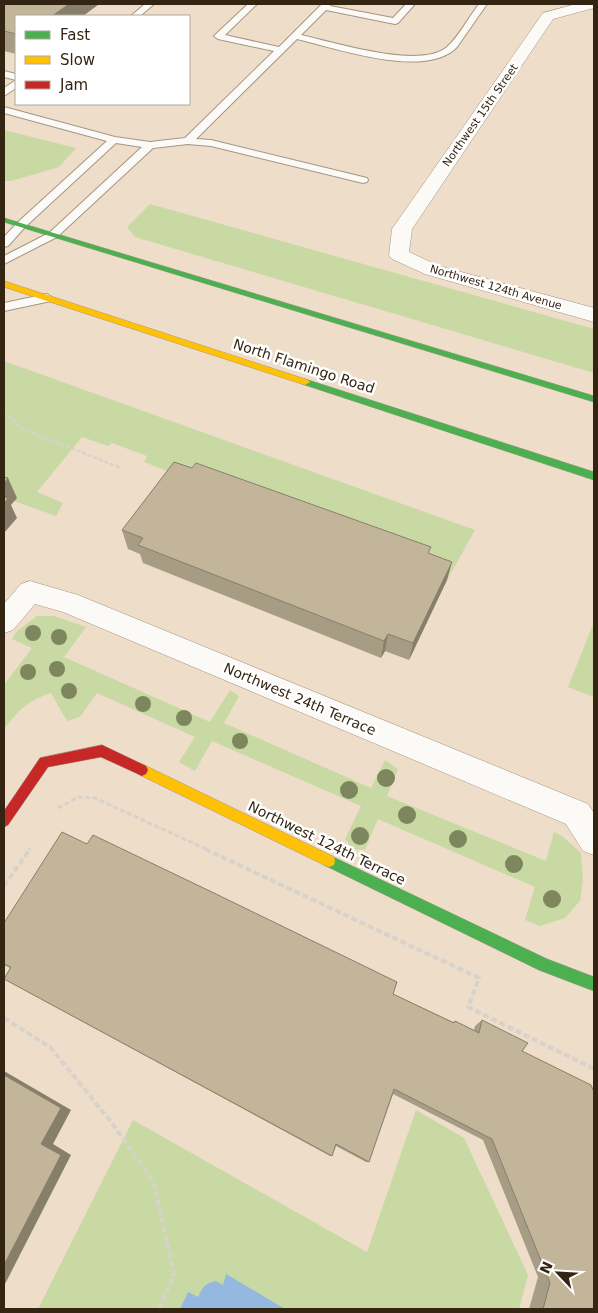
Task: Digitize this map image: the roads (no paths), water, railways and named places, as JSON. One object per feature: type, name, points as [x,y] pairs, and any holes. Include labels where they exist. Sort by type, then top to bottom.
[{"type":"main road","points":[[4,220],[594,399]]},
{"type":"main road","name":"North Flamingo Road","points":[[4,284],[594,476]]},
{"type":"main road","name":"Northwest 124th Terrace","points":[[4,821],[44,762],[102,751],[544,965],[594,984]]},
{"type":"street","name":"Northwest 15th Street","points":[[399,255],[402,229],[548,16],[591,4]]},
{"type":"street","name":"Northwest 124th Avenue","points":[[399,255],[432,270],[594,315]]},
{"type":"street","name":"Northwest 24th Terrace","points":[[4,622],[30,592],[69,604],[577,814],[594,840]]},
{"type":"lane","points":[[136,15],[150,4]]},
{"type":"lane","points":[[253,4],[218,36],[282,50]]},
{"type":"lane","points":[[188,142],[326,5],[395,21],[411,4]]},
{"type":"lane","points":[[296,36],[400,59],[427,59],[448,51],[483,4]]},
{"type":"lane","points":[[4,93],[15,84]]},
{"type":"lane","points":[[4,110],[114,140],[150,145],[188,142],[211,143],[363,180]]},
{"type":"lane","points":[[4,244],[21,225],[114,140]]},
{"type":"lane","points":[[4,261],[53,235],[150,145]]},
{"type":"lane","points":[[4,307],[47,298]]},
{"type":"water","points":[[226,1274],[285,1309],[180,1309],[188,1292],[198,1297],[203,1288],[209,1283],[216,1281],[223,1285]]}]
